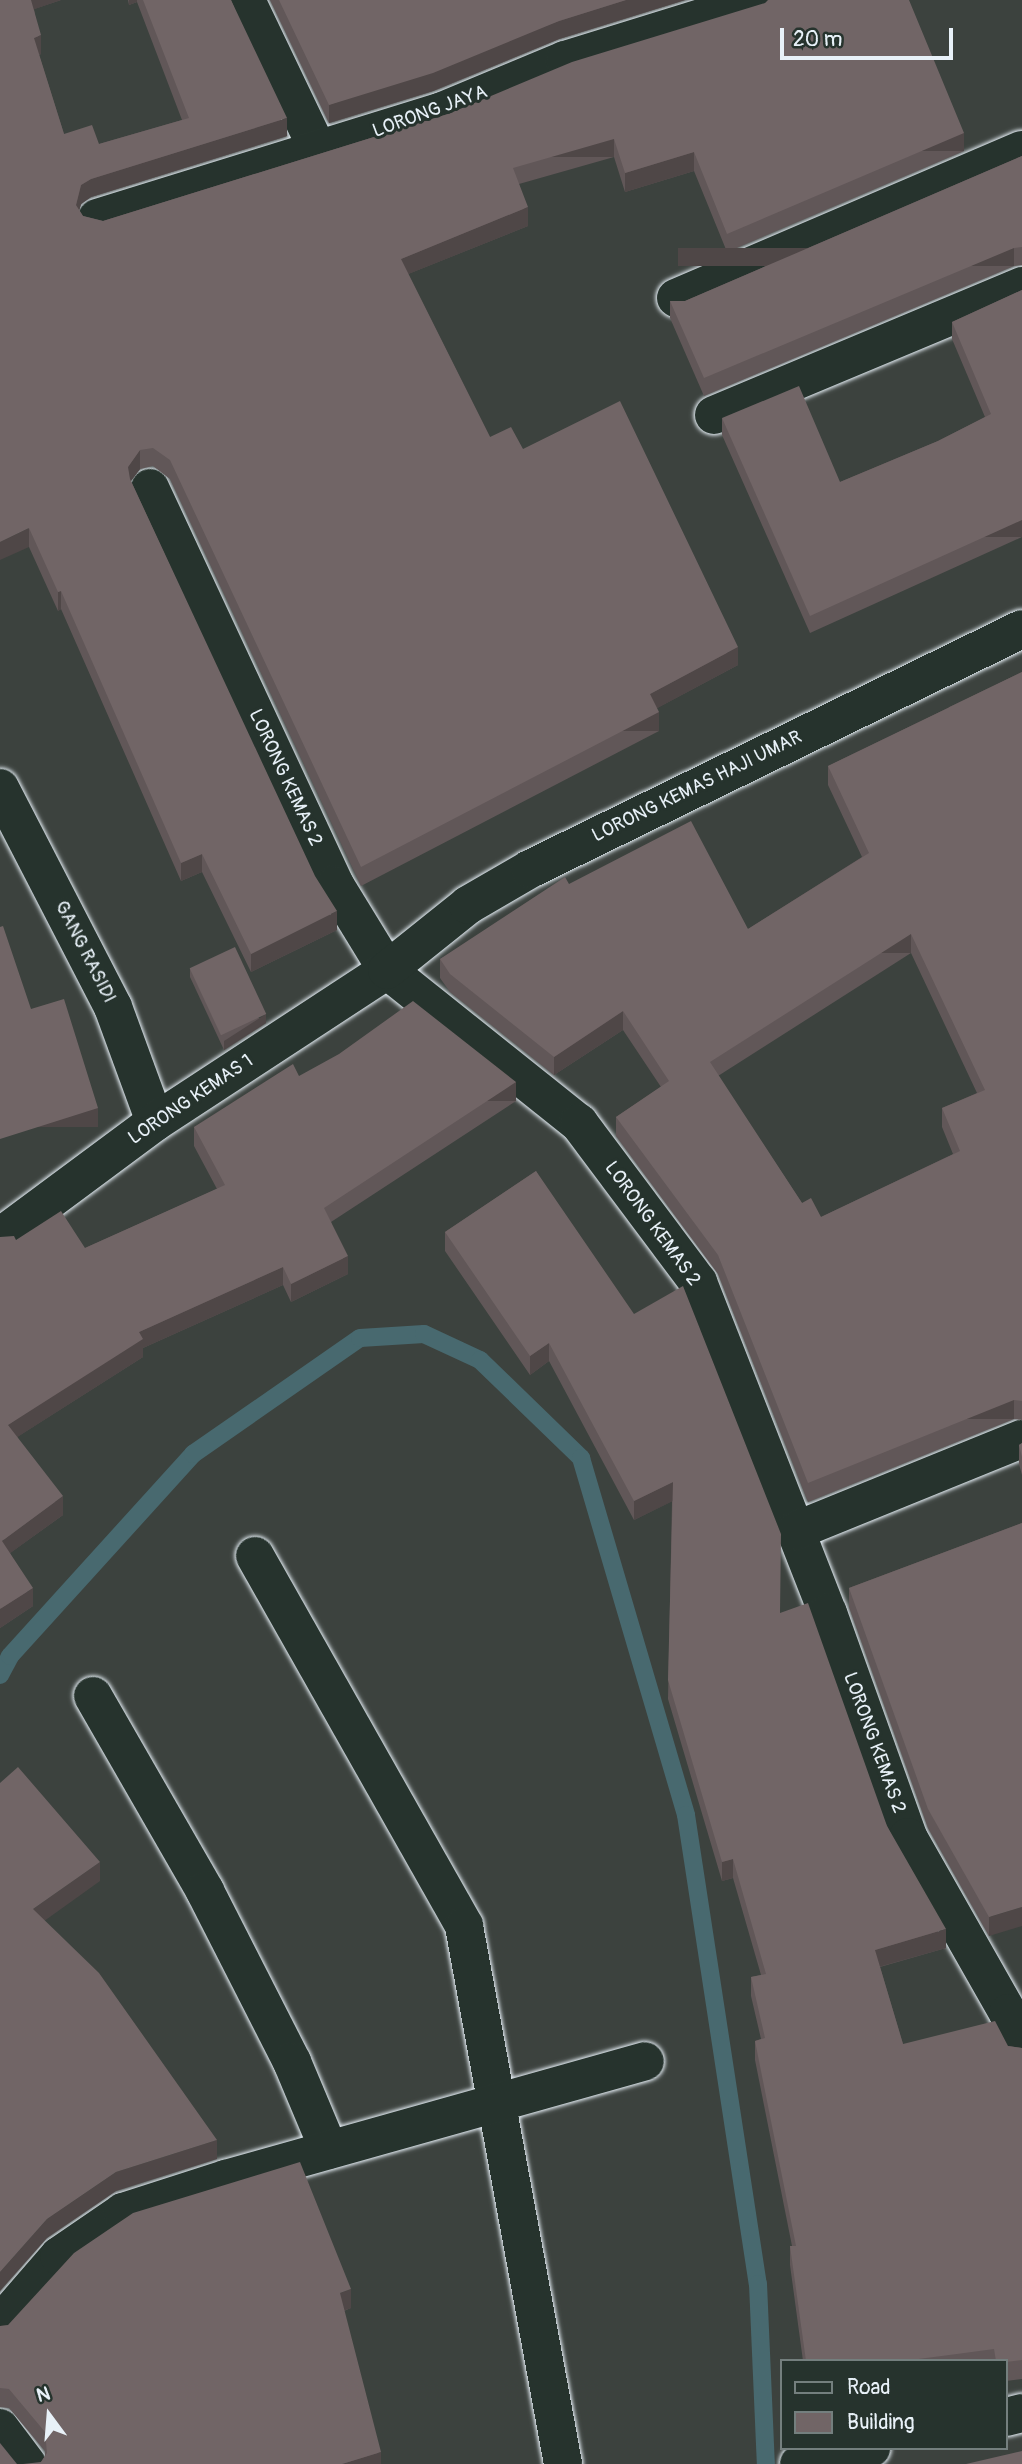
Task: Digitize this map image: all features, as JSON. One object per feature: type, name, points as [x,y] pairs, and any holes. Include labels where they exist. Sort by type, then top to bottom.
[{"type":"street","points":[[246,0],[317,150]]},
{"type":"street","name":"LORONG JAYA","points":[[97,218],[440,112],[565,60],[759,0]]},
{"type":"street","points":[[676,298],[1022,150]]},
{"type":"street","points":[[714,415],[1022,286]]},
{"type":"street","name":"LORONG KEMAS 2","points":[[150,488],[335,885],[387,970],[579,1123],[698,1282],[795,1531],[908,1837],[1002,2002],[1022,2048]]},
{"type":"street","name":"LORONG KEMAS HAJI UMAR","points":[[387,970],[468,905],[530,869],[1022,629]]},
{"type":"street","name":"GANG RASIDI","points":[[0,788],[113,1007],[155,1122]]},
{"type":"street","name":"LORONG KEMAS 1","points":[[0,1237],[155,1122],[387,970]]},
{"type":"street","points":[[795,1531],[1022,1439]]},
{"type":"street","points":[[255,1556],[464,1926],[563,2464]]},
{"type":"street","points":[[93,1696],[205,1891],[292,2062],[329,2150]]},
{"type":"street","points":[[0,2324],[59,2256],[123,2212],[329,2150],[645,2061]]},
{"type":"street","points":[[0,2428],[27,2464]]},
{"type":"street","points":[[808,2462],[861,2450]]},
{"type":"building","points":[[0,0],[31,0],[41,35],[34,38],[64,134],[92,125],[99,144],[189,118],[143,0],[231,0],[287,118],[91,179],[81,185],[76,205],[83,216],[103,221],[448,114],[572,62],[768,0],[909,0],[964,133],[727,234],[694,152],[625,173],[614,139],[513,168],[528,207],[401,259],[490,437],[511,427],[523,449],[620,401],[738,647],[650,694],[659,712],[361,867],[170,460],[153,448],[140,450],[128,467],[130,479],[315,876],[337,911],[251,954],[202,854],[181,863],[61,591],[58,592],[29,528],[0,542]]},
{"type":"building","points":[[279,0],[626,0],[559,21],[433,73],[329,105]]},
{"type":"building","points":[[1022,156],[1022,247],[1014,248],[704,378],[670,301],[685,301]]},
{"type":"building","points":[[1022,290],[1022,520],[810,616],[722,418],[799,386],[840,482],[938,441],[991,414],[952,322]]},
{"type":"building","points":[[1022,672],[1022,1401],[1014,1400],[808,1483],[718,1255],[616,1117],[669,1081],[623,1011],[554,1057],[450,974],[440,959],[565,877],[569,884],[691,821],[748,929],[869,853],[828,766]],"holes":[[[911,934],[985,1090],[942,1108],[960,1151],[821,1217],[811,1198],[802,1203],[710,1062]]]},
{"type":"building","points":[[3,926],[31,1009],[64,999],[98,1108],[0,1139],[0,927]]},
{"type":"building","points":[[235,947],[266,1014],[221,1035],[190,968]]},
{"type":"building","points":[[413,1001],[516,1082],[324,1208],[348,1256],[291,1284],[283,1267],[139,1332],[143,1339],[8,1425],[63,1496],[2,1541],[33,1588],[0,1609],[0,1237],[14,1236],[16,1240],[61,1211],[85,1248],[225,1185],[194,1127],[293,1064],[299,1076],[339,1054]]},
{"type":"building","points":[[536,1171],[634,1314],[683,1286],[781,1534],[780,1613],[808,1603],[887,1826],[946,1929],[875,1950],[903,2044],[995,2021],[1008,2046],[1022,2048],[1022,2360],[1008,2362],[1008,2359],[996,2359],[994,2349],[918,2359],[806,2359],[790,2246],[796,2246],[755,2041],[765,2038],[751,1977],[766,1974],[733,1859],[722,1862],[668,1680],[673,1482],[634,1501],[549,1343],[530,1356],[445,1232]]},
{"type":"building","points":[[1022,1523],[1022,1907],[989,1917],[928,1809],[849,1588]]},
{"type":"building","points":[[18,1767],[100,1862],[33,1909],[99,1973],[217,2140],[116,2172],[47,2219],[0,2272],[0,1783]]},
{"type":"building","points":[[300,2162],[351,2289],[340,2293],[381,2452],[342,2464],[23,2464],[41,2462],[47,2453],[45,2432],[9,2389],[0,2388],[0,2326],[8,2325],[74,2253],[133,2213]]},
{"type":"building","points":[[0,2443],[17,2464],[0,2464]]},
{"type":"building","points":[[1022,2451],[1022,2464],[966,2464]]},
{"type":"waterway","points":[[0,1675],[10,1656],[193,1454],[360,1338],[424,1334],[480,1360],[581,1458],[686,1815],[758,2284],[766,2464]]}]
